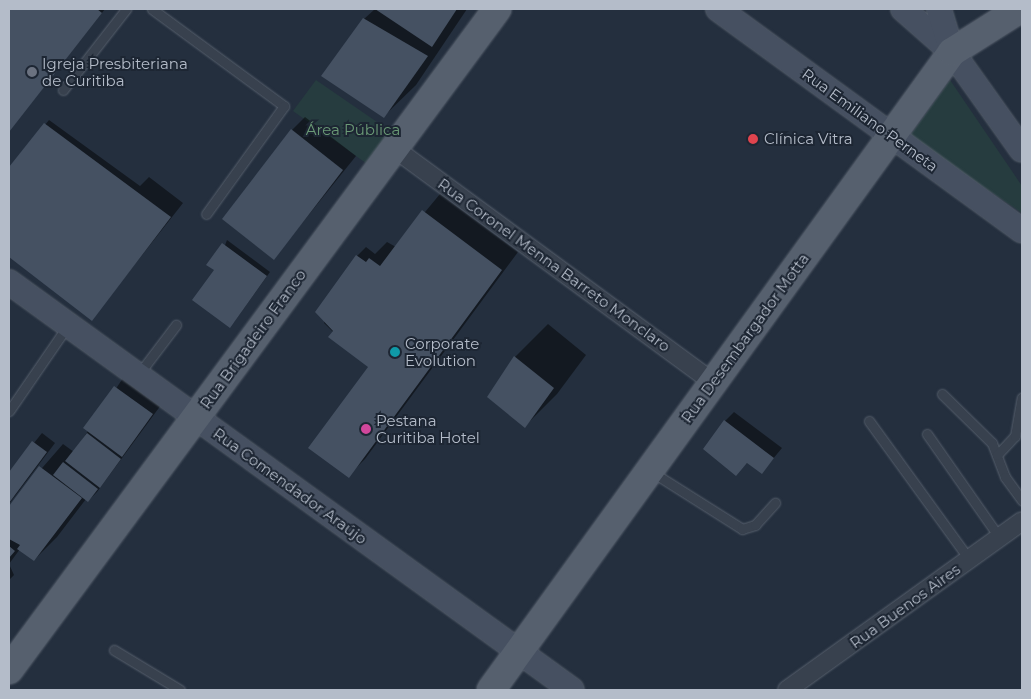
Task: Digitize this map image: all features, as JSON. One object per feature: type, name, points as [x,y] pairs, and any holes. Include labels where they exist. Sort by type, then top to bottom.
[{"type":"main road","name":"Rua Brigadeiro Franco","points":[[9,670],[497,9]]},
{"type":"main road","name":"Rua Desembargador Motta","points":[[491,690],[952,52],[1020,9]]},
{"type":"street","name":"Rua Emiliano Perneta","points":[[718,9],[1022,231]]},
{"type":"street","points":[[903,9],[952,52],[1022,150]]},
{"type":"street","points":[[939,9],[952,52]]},
{"type":"street","name":"Rua Coronel Menna Barreto Monclaro","points":[[394,148],[713,382]]},
{"type":"street","name":"Rua Comendador Araújo","points":[[9,282],[572,690]]},
{"type":"street","name":"Rua Buenos Aires","points":[[787,690],[1022,521]]},
{"type":"lane","points":[[63,90],[126,9]]},
{"type":"lane","points":[[152,9],[284,106],[206,214]]},
{"type":"lane","points":[[9,411],[68,325]]},
{"type":"lane","points":[[138,375],[176,325]]},
{"type":"lane","points":[[942,394],[992,443],[1005,477],[1022,500]]},
{"type":"lane","points":[[997,455],[1015,436],[1022,398]]},
{"type":"lane","points":[[869,421],[969,559]]},
{"type":"lane","points":[[927,434],[999,537]]},
{"type":"lane","points":[[649,470],[742,529],[755,525],[775,503]]},
{"type":"lane","points":[[114,650],[180,690]]},
{"type":"green space","name":"Área Pública","points":[[316,80],[393,133],[370,166],[293,111]]},
{"type":"green space","points":[[950,80],[1022,186],[1022,213],[909,137]]},
{"type":"building","name":"Igreja Presbiteriana de Curitiba","points":[[9,9],[97,9],[102,13],[9,132]]},
{"type":"building","points":[[375,9],[457,9],[432,47]]},
{"type":"building","points":[[363,18],[428,56],[384,118],[321,76]]},
{"type":"building","points":[[44,123],[171,217],[92,321],[9,257],[9,167]]},
{"type":"building","points":[[291,129],[343,170],[274,260],[222,219]]},
{"type":"building","name":"Corporate Evolution","points":[[422,210],[502,270],[349,478],[308,448],[368,367],[328,337],[333,331],[315,312],[356,255],[366,262],[369,258],[380,266]]},
{"type":"building","points":[[222,243],[267,276],[230,328],[192,300],[214,270],[206,265]]},
{"type":"building","points":[[514,356],[554,388],[525,428],[487,397]]},
{"type":"building","points":[[114,386],[153,414],[122,457],[83,428]]},
{"type":"building","points":[[724,420],[774,458],[762,474],[747,463],[736,476],[703,449]]},
{"type":"building","points":[[87,433],[121,459],[100,488],[65,461]]},
{"type":"building","points":[[32,441],[47,452],[9,503],[9,472]]},
{"type":"building","points":[[63,462],[98,489],[88,502],[53,475]]},
{"type":"building","points":[[39,466],[82,498],[34,561],[17,549],[20,545],[9,539],[9,506]]},
{"type":"building","points":[[9,546],[15,551],[9,558]]},
{"type":"place","name":"Igreja Presbiteriana de Curitiba","points":[[32,72]]},
{"type":"place","name":"Clínica Vitra","points":[[753,139]]},
{"type":"place","name":"Corporate Evolution","points":[[395,352]]},
{"type":"place","name":"Pestana Curitiba Hotel","points":[[366,429]]}]
